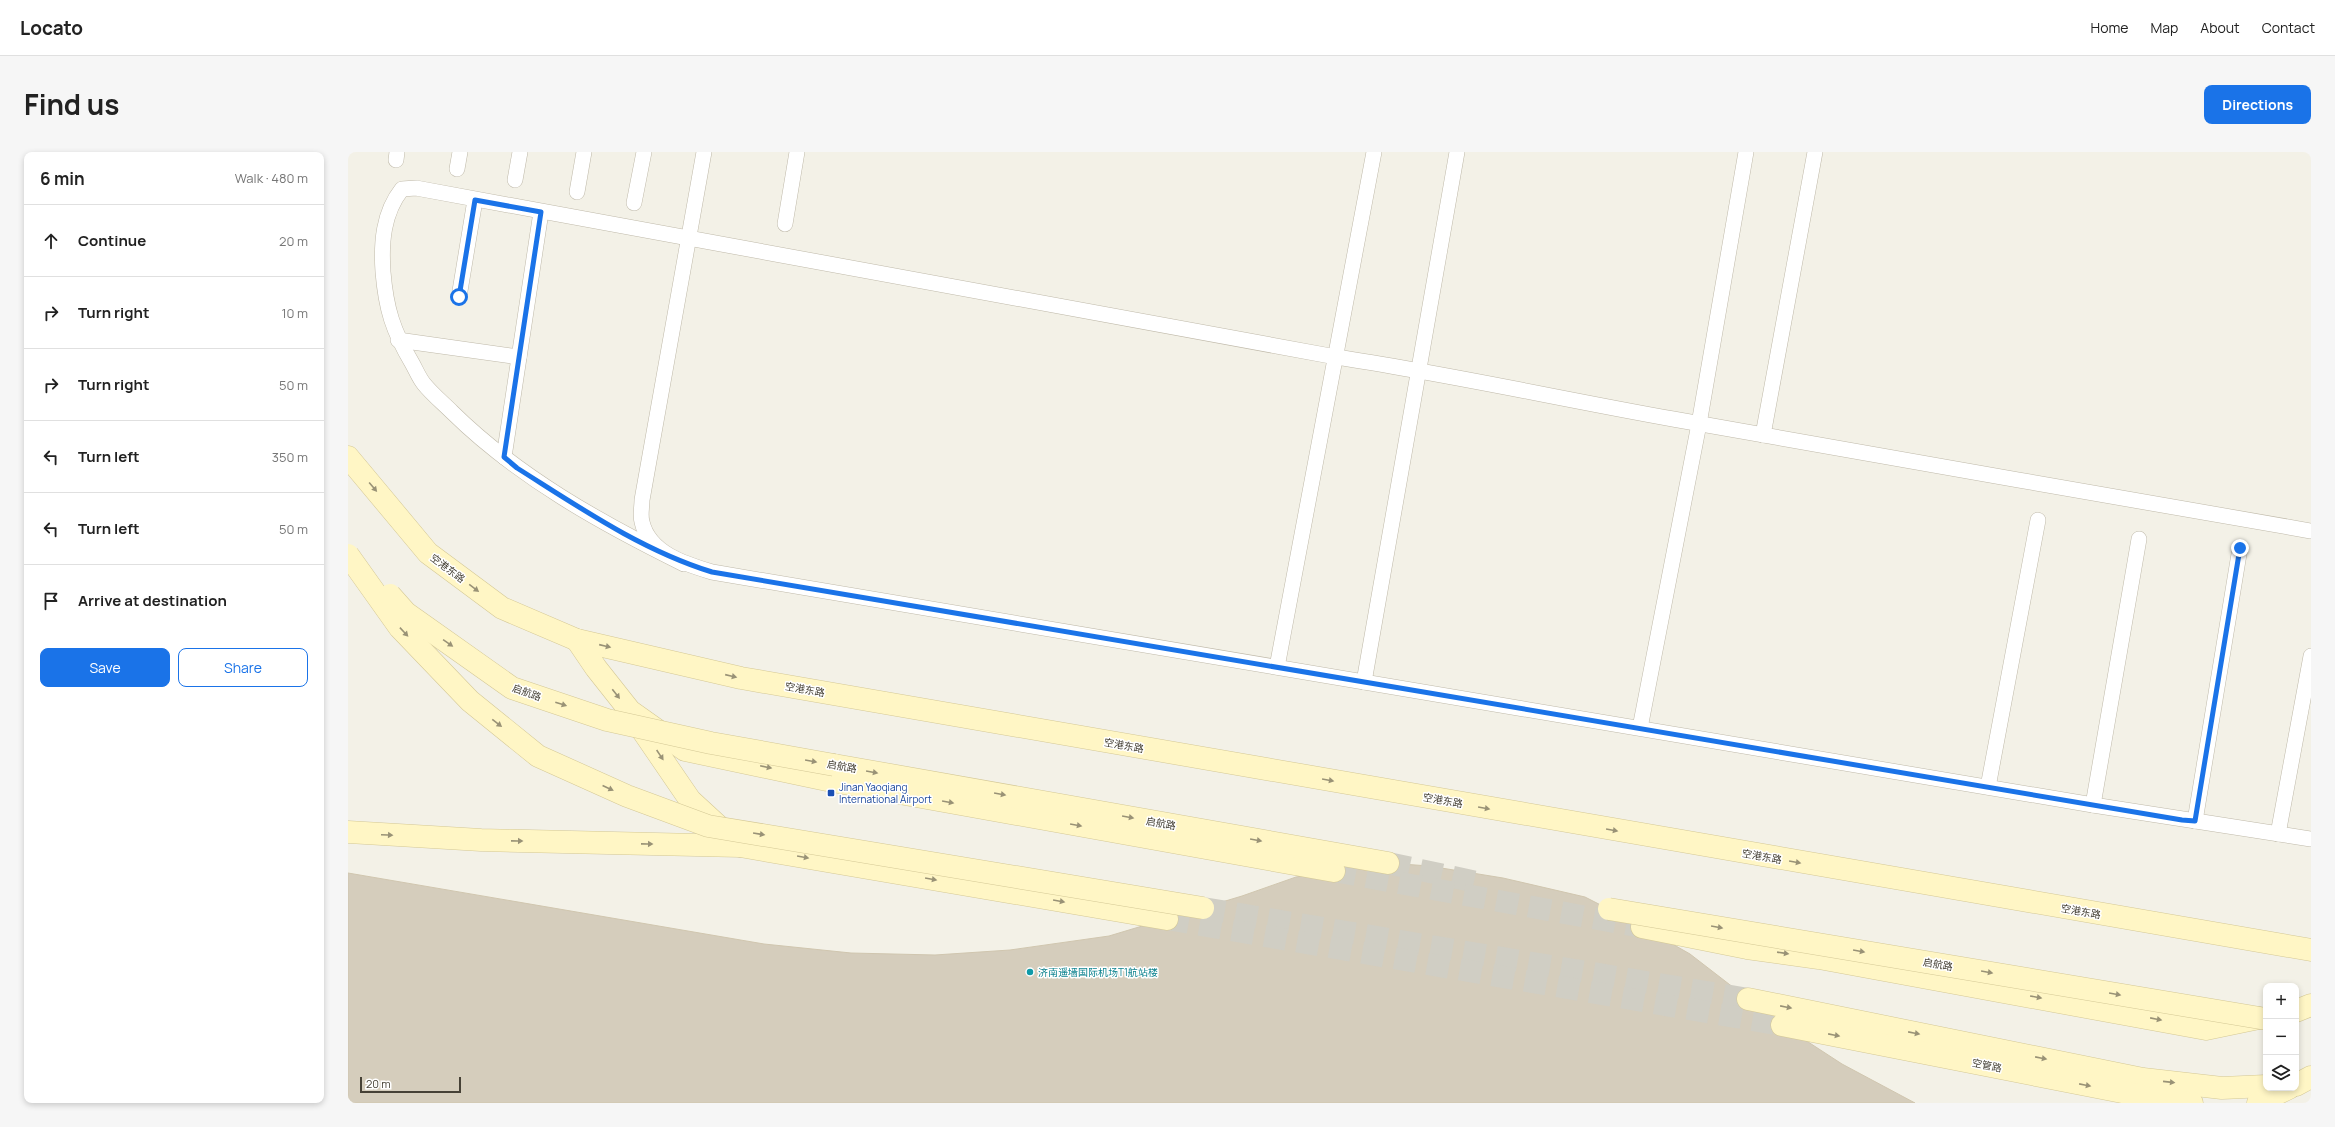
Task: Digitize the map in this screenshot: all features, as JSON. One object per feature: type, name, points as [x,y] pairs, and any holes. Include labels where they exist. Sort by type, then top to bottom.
[{"type":"main road","name":"空港东路","points":[[348,457],[428,553],[502,608],[577,640],[740,678],[2311,950]]},
{"type":"main road","name":"启航路","points":[[348,550],[406,613],[512,688],[607,720],[711,743],[1388,863]]},
{"type":"main road","points":[[348,555],[400,628],[470,701],[538,756],[627,796],[708,826],[1203,908]]},
{"type":"main road","points":[[577,640],[596,668],[630,711],[690,800],[740,846]]},
{"type":"main road","points":[[630,711],[684,750],[827,780],[1334,871]]},
{"type":"main road","points":[[348,832],[481,840],[740,846],[1167,919]]},
{"type":"main road","name":"启航路","points":[[1609,909],[2263,1018]]},
{"type":"main road","points":[[1642,927],[1747,948],[1819,958],[2206,1029],[2263,1019]]},
{"type":"main road","points":[[1748,999],[2143,1079],[2222,1088],[2263,1086]]},
{"type":"main road","points":[[2299,1009],[2311,1005]]},
{"type":"main road","points":[[2299,1022],[2311,1024]]},
{"type":"main road","name":"空管路","points":[[1782,1025],[2158,1099],[2192,1103]]},
{"type":"main road","points":[[2299,1083],[2311,1077]]},
{"type":"main road","points":[[2299,1085],[2311,1085]]},
{"type":"main road","points":[[2258,1103],[2283,1091]]},
{"type":"lane","points":[[457,168],[460,152]]},
{"type":"lane","points":[[515,180],[520,152]]},
{"type":"lane","points":[[577,192],[584,152]]},
{"type":"lane","points":[[634,203],[644,152]]},
{"type":"lane","points":[[684,564],[661,550],[649,537],[642,521],[642,500],[704,152]]},
{"type":"lane","points":[[785,224],[797,152]]},
{"type":"lane","points":[[1277,667],[1374,152]]},
{"type":"lane","points":[[1364,682],[1420,370],[1456,152]]},
{"type":"lane","points":[[1640,728],[1699,424],[1746,152]]},
{"type":"lane","points":[[1763,435],[1815,152]]},
{"type":"lane","points":[[2311,530],[1699,424],[1515,390],[1420,370],[1336,357],[689,240],[416,188],[402,190],[393,200],[386,220],[381,250],[386,303],[398,340],[424,384],[468,428],[517,468],[629,537],[684,564],[712,572],[2093,805],[2311,839]]},
{"type":"lane","points":[[459,297],[475,200]]},
{"type":"lane","points":[[504,457],[541,212]]},
{"type":"lane","points":[[398,340],[519,357]]},
{"type":"lane","points":[[1988,787],[2038,520]]},
{"type":"lane","points":[[2093,805],[2139,539]]},
{"type":"lane","points":[[2195,821],[2240,548]]},
{"type":"lane","points":[[2278,834],[2311,656]]},
{"type":"building","name":"济南遥墙国际机场T1航站楼","points":[[1388,863],[1429,866],[1503,878],[1585,897],[1632,921],[1690,954],[1782,1025],[1842,1064],[1915,1103],[348,1103],[348,873],[764,944],[851,953],[935,955],[1010,950],[1109,936],[1242,896],[1296,877]]},
{"type":"tunnel","points":[[1388,863],[1481,883]]},
{"type":"tunnel","points":[[1334,871],[1642,927]]},
{"type":"tunnel","points":[[1203,908],[1748,999]]},
{"type":"tunnel","points":[[1167,919],[1782,1025]]},
{"type":"place","name":"Jinan Yaoqiang International Airport","points":[[831,793]]},
{"type":"place","name":"济南遥墙国际机场T1航站楼","points":[[1030,972]]},
{"type":"route","points":[[459,297],[475,200],[541,212],[504,457],[517,468],[629,537],[684,564],[712,572],[2182,820],[2195,821],[2240,548]]}]
